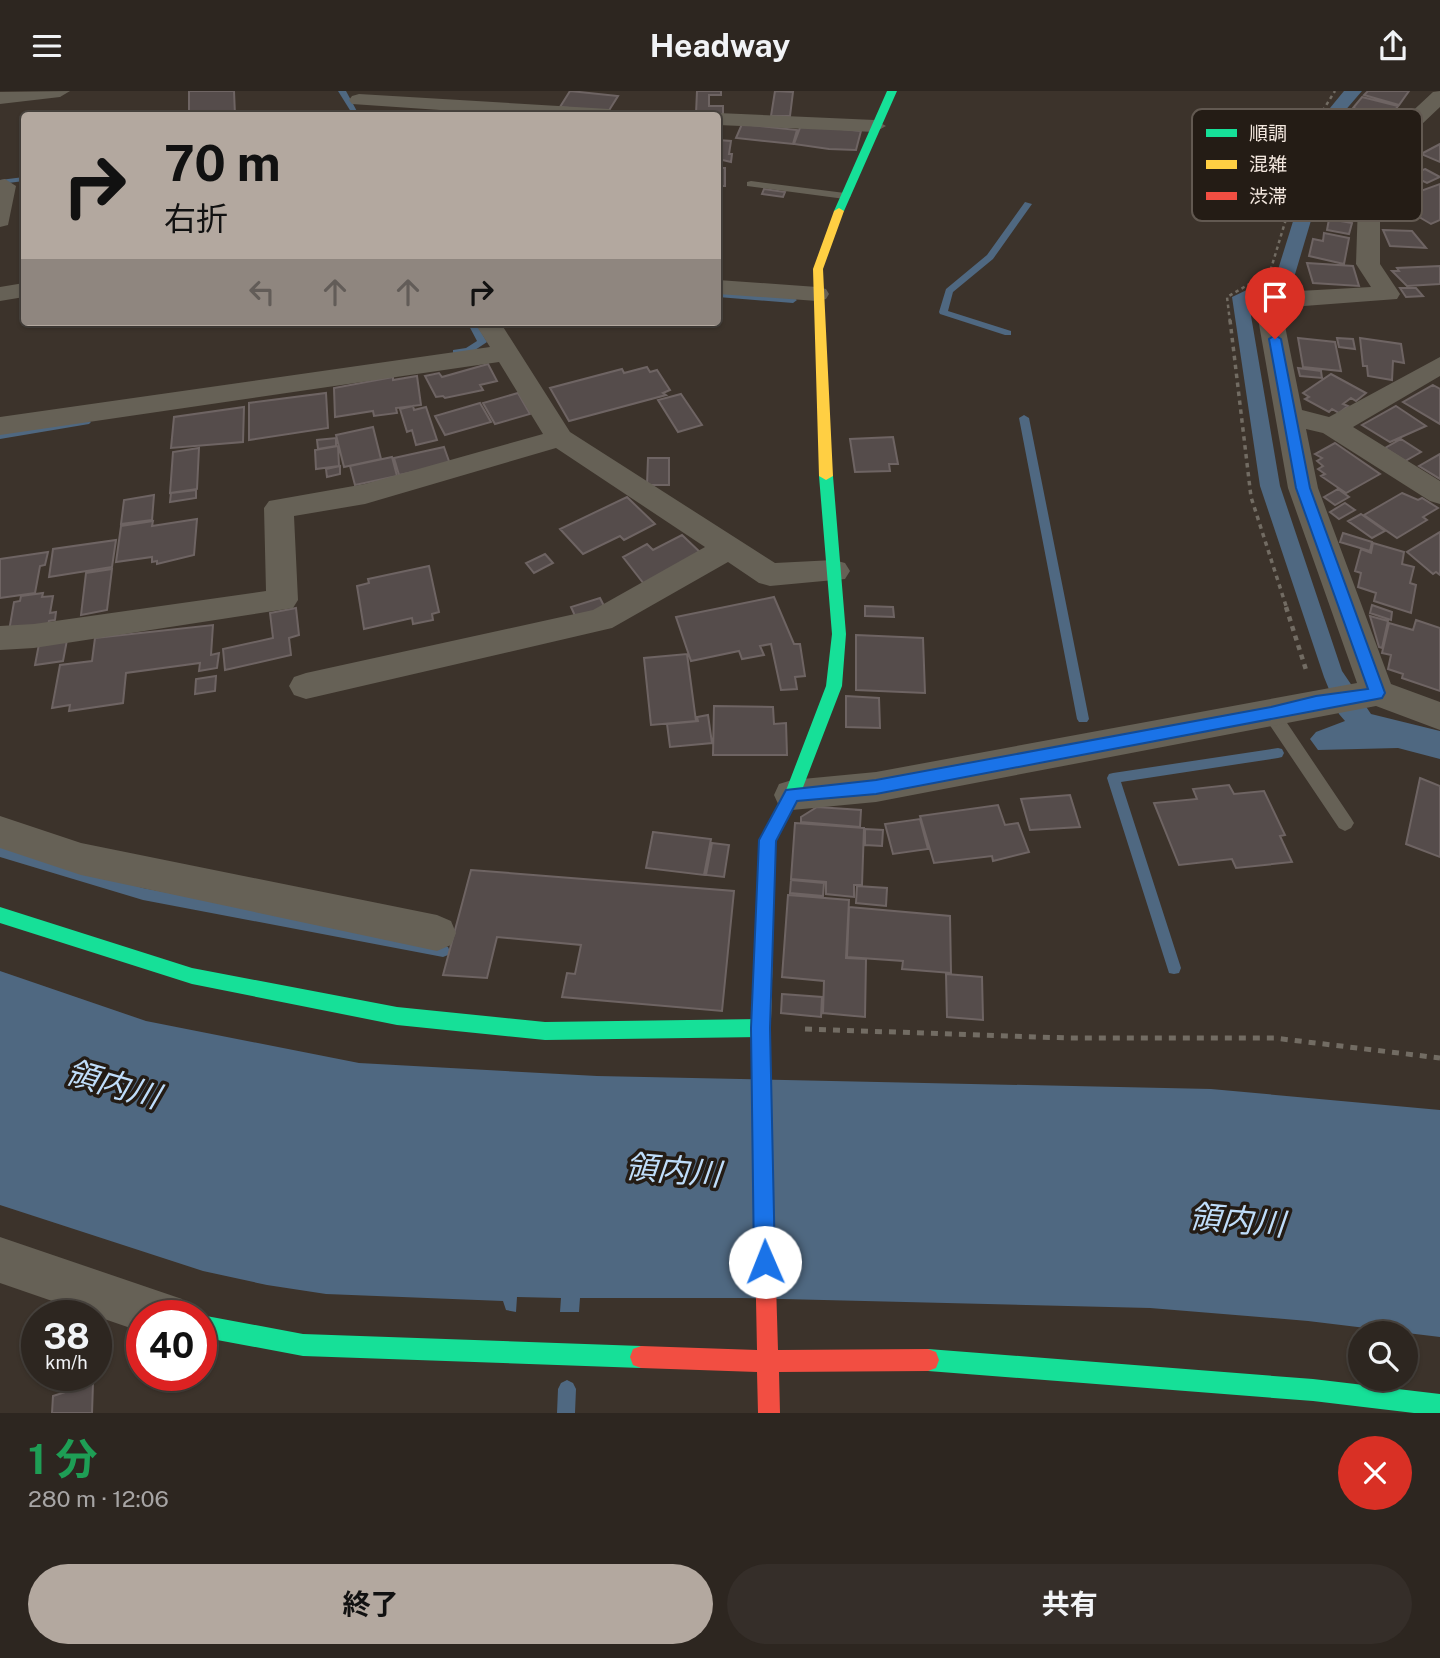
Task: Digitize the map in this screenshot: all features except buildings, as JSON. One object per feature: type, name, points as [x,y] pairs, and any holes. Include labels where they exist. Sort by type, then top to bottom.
[{"type":"street","points":[[0,98],[60,91]]},
{"type":"street","points":[[769,1413],[761,1057],[767,840],[792,795],[834,687],[839,634],[827,516],[818,269],[845,196],[892,91]]},
{"type":"street","points":[[1422,125],[1440,96]]},
{"type":"street","points":[[360,102],[552,112]]},
{"type":"street","points":[[721,119],[875,126]]},
{"type":"street","points":[[0,220],[10,185]]},
{"type":"street","points":[[1369,221],[1368,264],[1388,294],[1299,299],[1270,313],[1303,488],[1371,694]]},
{"type":"street","points":[[721,287],[817,295]]},
{"type":"street","points":[[0,294],[21,290]]},
{"type":"street","points":[[490,326],[560,438],[770,575],[834,571]]},
{"type":"street","points":[[0,426],[505,353]]},
{"type":"street","points":[[1333,427],[1440,365]]},
{"type":"street","points":[[1290,416],[1333,427],[1440,494]]},
{"type":"street","points":[[0,638],[34,636],[282,600],[279,507],[365,494],[560,438]]},
{"type":"street","points":[[306,686],[601,620],[729,548]]},
{"type":"street","points":[[792,795],[876,787],[1371,694],[1440,716]]},
{"type":"street","points":[[0,832],[80,859],[437,933]]},
{"type":"street","points":[[0,915],[192,976],[397,1016],[545,1031],[761,1028]]},
{"type":"street","points":[[0,1260],[126,1303]]},
{"type":"street","points":[[217,1329],[303,1345],[766,1361],[941,1360],[1314,1390],[1440,1405]]},
{"type":"lane","points":[[751,184],[845,196]]},
{"type":"lane","points":[[1271,713],[1345,823]]},
{"type":"path","points":[[1324,109],[1335,91]]},
{"type":"path","points":[[761,1028],[1069,1038],[1274,1038],[1440,1058]]},
{"type":"water","points":[[1344,91],[1362,91],[1346,109],[1330,108]]},
{"type":"water","points":[[1293,221],[1311,221],[1293,281],[1249,304],[1280,486],[1342,671],[1371,714],[1440,731],[1440,759],[1398,748],[1318,750],[1310,739],[1316,732],[1345,721],[1339,714],[1324,677],[1260,486],[1232,297],[1276,276]]},
{"type":"water","name":"領内川","points":[[0,971],[146,1021],[359,1063],[597,1076],[1211,1089],[1440,1110],[1440,1337],[1418,1334],[1418,1321],[1348,1321],[1348,1326],[1150,1308],[742,1298],[580,1298],[579,1312],[560,1312],[561,1298],[517,1297],[516,1312],[506,1310],[503,1301],[326,1294],[267,1285],[203,1271],[0,1205]]},
{"type":"waterway","points":[[342,91],[354,112]]},
{"type":"waterway","points":[[0,182],[21,179]]},
{"type":"waterway","points":[[1008,333],[943,312],[949,291],[990,257],[1028,204]]},
{"type":"waterway","points":[[721,294],[793,300]]},
{"type":"waterway","points":[[456,352],[469,350],[482,342],[473,326]]},
{"type":"waterway","points":[[1024,418],[1083,719]]},
{"type":"waterway","points":[[0,436],[86,422]]},
{"type":"waterway","points":[[1174,968],[1113,778],[1278,753]]},
{"type":"waterway","points":[[0,851],[143,894],[443,951]]},
{"type":"waterway","points":[[566,1413],[567,1389]]},
{"type":"traffic: fast","points":[[839,211],[892,91]]},
{"type":"traffic: fast","points":[[764,943],[767,840],[792,795],[834,686],[839,634],[826,476]]},
{"type":"traffic: fast","points":[[0,915],[192,976],[397,1016],[545,1031],[761,1028]]},
{"type":"traffic: fast","points":[[217,1329],[303,1345],[641,1357]]},
{"type":"traffic: fast","points":[[928,1360],[1313,1390],[1440,1405]]},
{"type":"traffic: slow","points":[[826,476],[818,269],[839,211]]},
{"type":"traffic: slow","points":[[764,943],[761,1057],[765,1250]]},
{"type":"traffic: jam","points":[[765,1250],[769,1413]]},
{"type":"traffic: jam","points":[[641,1357],[766,1361],[928,1360]]},
{"type":"route","points":[[765,1262],[761,1028],[767,840],[792,795],[876,787],[1271,713],[1316,702],[1377,693],[1303,488],[1275,339]]}]
